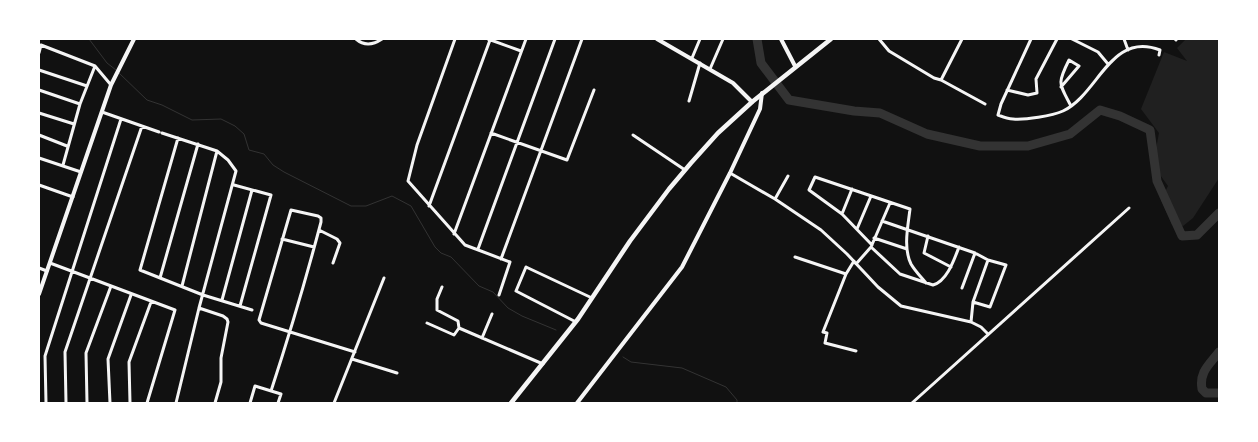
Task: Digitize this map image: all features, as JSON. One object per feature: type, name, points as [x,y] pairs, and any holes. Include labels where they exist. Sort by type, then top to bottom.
[{"type":"main road","points":[[510,403],[576,322],[630,240],[685,170],[718,133],[752,102],[794,66],[831,39]]},
{"type":"street","points":[[39,294],[111,85],[134,39]]},
{"type":"street","points":[[356,39],[361,44],[369,45],[382,39]]},
{"type":"street","points":[[455,39],[417,145],[408,182],[465,245],[510,262],[499,295]]},
{"type":"street","points":[[429,206],[489,39],[521,51]]},
{"type":"street","points":[[454,234],[526,39]]},
{"type":"street","points":[[478,249],[555,39]]},
{"type":"street","points":[[502,259],[582,39]]},
{"type":"street","points":[[657,39],[733,83],[752,102]]},
{"type":"street","points":[[692,58],[700,39]]},
{"type":"street","points":[[710,69],[723,39]]},
{"type":"street","points":[[782,39],[794,66]]},
{"type":"street","points":[[879,39],[889,51],[934,78],[985,104]]},
{"type":"street","points":[[941,80],[962,39]]},
{"type":"street","points":[[1032,39],[1007,90],[998,115],[1013,119],[1054,114],[1063,111],[1071,106],[1093,84],[1108,64],[1128,50],[1141,46],[1151,46],[1160,50],[1158,55]]},
{"type":"street","points":[[1007,90],[1028,95],[1037,93],[1036,79],[1057,39]]},
{"type":"street","points":[[1072,39],[1098,52],[1108,64]]},
{"type":"street","points":[[1124,39],[1128,50]]},
{"type":"street","points":[[39,53],[41,45],[95,66],[111,85]]},
{"type":"street","points":[[1061,87],[1079,66],[1069,60],[1060,79],[1061,87],[1071,106]]},
{"type":"street","points":[[689,101],[700,63]]},
{"type":"street","points":[[63,166],[80,104],[95,66]]},
{"type":"street","points":[[39,70],[87,86]]},
{"type":"street","points":[[39,90],[80,104]]},
{"type":"street","points":[[491,133],[567,160],[594,90]]},
{"type":"street","points":[[577,403],[682,267],[760,109],[762,94]]},
{"type":"street","points":[[102,112],[217,151],[228,160],[236,171],[234,185],[199,308],[176,403]]},
{"type":"street","points":[[39,113],[74,124]]},
{"type":"street","points":[[46,403],[45,356],[122,119]]},
{"type":"street","points":[[66,403],[65,352],[92,278],[142,126]]},
{"type":"street","points":[[39,135],[68,146]]},
{"type":"street","points":[[633,135],[685,170]]},
{"type":"street","points":[[178,138],[140,270],[252,310]]},
{"type":"street","points":[[160,278],[198,144]]},
{"type":"street","points":[[182,286],[217,151]]},
{"type":"street","points":[[39,158],[81,172]]},
{"type":"street","points":[[730,173],[775,199],[821,230],[878,287],[901,306],[971,322],[981,327],[988,334]]},
{"type":"street","points":[[775,199],[788,176]]},
{"type":"street","points":[[926,282],[912,266],[907,249],[910,209],[815,177],[810,190],[842,214],[900,274],[933,285],[937,284],[950,267],[959,247]]},
{"type":"street","points":[[39,185],[73,197]]},
{"type":"street","points":[[234,185],[271,195],[240,306]]},
{"type":"street","points":[[842,214],[852,189]]},
{"type":"street","points":[[222,300],[252,190]]},
{"type":"street","points":[[857,229],[871,196]]},
{"type":"street","points":[[856,351],[825,343],[827,333],[823,332],[846,274],[872,246],[890,202]]},
{"type":"street","points":[[912,403],[1129,208]]},
{"type":"street","points":[[271,391],[289,331],[314,246],[319,230],[321,218],[291,210],[258,320],[261,323],[289,331],[355,352]]},
{"type":"street","points":[[882,220],[1006,265],[990,307],[973,302]]},
{"type":"street","points":[[319,230],[337,239],[340,243],[333,263]]},
{"type":"street","points":[[928,236],[924,253],[950,267]]},
{"type":"street","points":[[874,238],[907,249]]},
{"type":"street","points":[[282,239],[314,246]]},
{"type":"street","points":[[962,288],[975,253]]},
{"type":"street","points":[[795,257],[846,274]]},
{"type":"street","points":[[971,322],[973,302],[988,260]]},
{"type":"street","points":[[50,262],[131,295],[175,310],[147,403]]},
{"type":"street","points":[[39,268],[47,271]]},
{"type":"street","points":[[576,322],[516,291],[526,268],[593,298]]},
{"type":"street","points":[[334,403],[384,278]]},
{"type":"street","points":[[87,403],[86,353],[111,286]]},
{"type":"street","points":[[427,323],[454,335],[459,328],[458,321],[437,310],[437,299],[442,287]]},
{"type":"street","points":[[110,403],[108,359],[131,295]]},
{"type":"street","points":[[130,403],[129,362],[150,302]]},
{"type":"street","points":[[199,308],[223,316],[228,322],[221,358],[221,382],[215,403]]},
{"type":"street","points":[[482,338],[492,314]]},
{"type":"street","points":[[459,328],[543,364]]},
{"type":"street","points":[[352,359],[397,373]]},
{"type":"street","points":[[250,403],[255,386],[281,394],[278,403]]},
{"type":"shaded area","points":[[1186,39],[1219,39],[1219,178],[1193,218],[1183,226],[1172,225],[1161,200],[1168,186],[1153,165],[1159,133],[1141,109],[1164,52],[1187,61],[1177,48]]},
{"type":"waterway","points":[[89,39],[107,63],[116,70]]},
{"type":"waterway","points":[[757,39],[761,63],[789,100],[854,111],[880,113],[927,134],[980,146],[1028,146],[1070,134],[1100,110],[1120,116],[1150,130],[1157,181],[1182,236],[1197,235],[1219,213]]},
{"type":"waterway","points":[[119,73],[147,100],[162,105],[192,120],[221,119],[235,126],[244,134],[249,150],[264,154],[273,165],[284,172],[351,206],[366,206],[392,196],[411,206],[435,247],[441,253],[451,257],[479,286],[493,292],[508,308],[556,330]]},
{"type":"waterway","points":[[1219,352],[1203,373],[1201,383],[1202,389],[1206,393],[1219,393]]},
{"type":"waterway","points":[[623,357],[631,362],[682,368],[726,387],[737,400],[737,403]]}]
